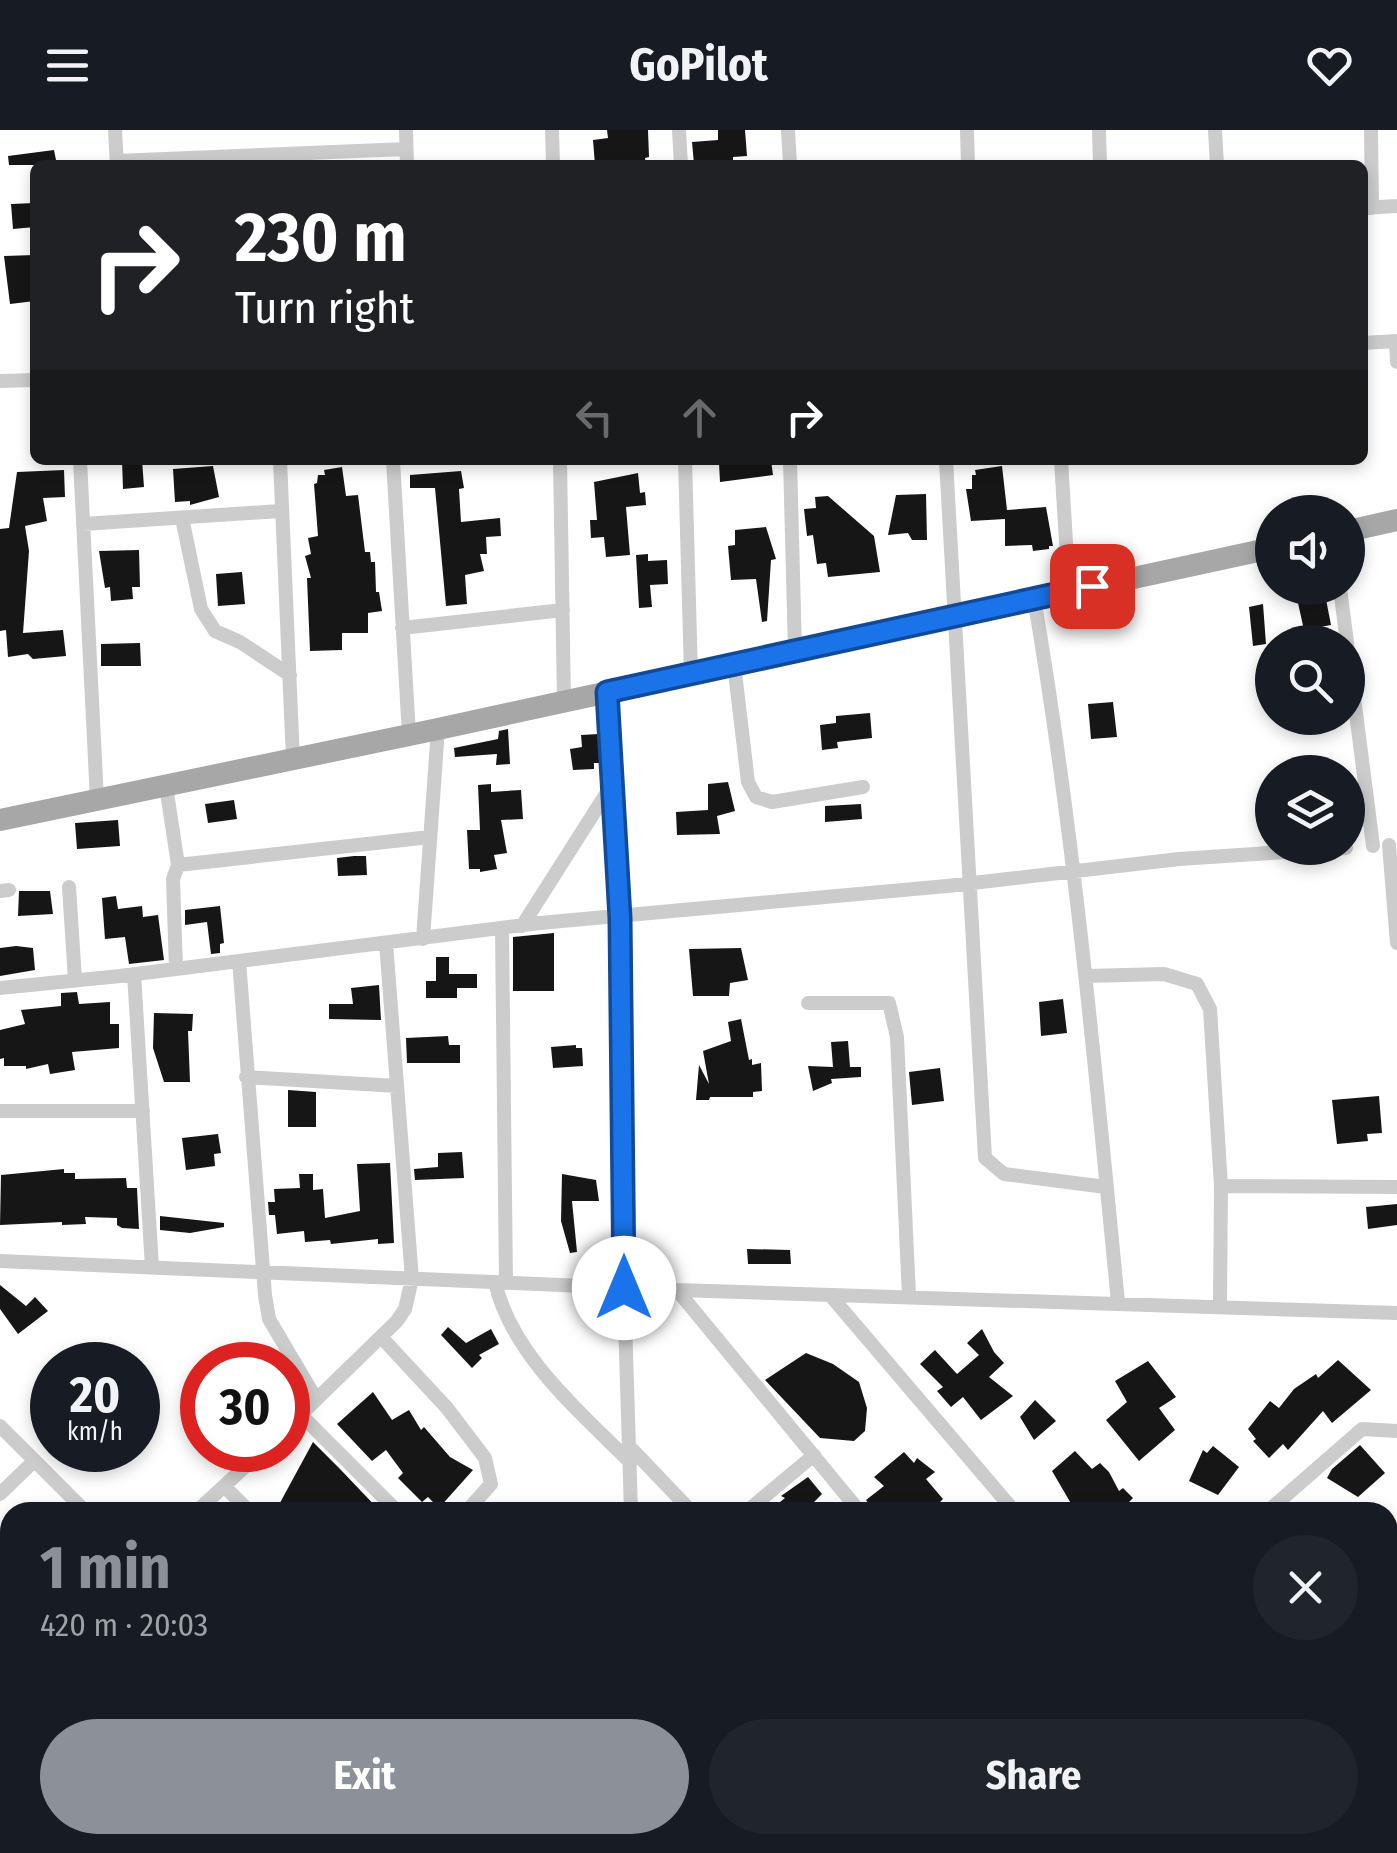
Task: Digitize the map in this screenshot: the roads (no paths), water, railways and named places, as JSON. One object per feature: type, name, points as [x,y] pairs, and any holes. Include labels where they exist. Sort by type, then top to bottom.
[{"type":"main road","points":[[1365,527],[1397,520]]},
{"type":"main road","points":[[0,820],[1255,552]]},
{"type":"street","points":[[116,130],[117,160]]},
{"type":"street","points":[[406,130],[407,160]]},
{"type":"street","points":[[552,130],[553,160]]},
{"type":"street","points":[[679,130],[681,160]]},
{"type":"street","points":[[788,130],[790,160]]},
{"type":"street","points":[[966,130],[968,160]]},
{"type":"street","points":[[1099,130],[1100,160]]},
{"type":"street","points":[[1215,130],[1217,160]]},
{"type":"street","points":[[1368,188],[1371,130]]},
{"type":"street","points":[[179,160],[406,149]]},
{"type":"street","points":[[1368,208],[1397,206]]},
{"type":"street","points":[[1368,343],[1396,341],[1397,362]]},
{"type":"street","points":[[0,382],[30,380]]},
{"type":"street","points":[[80,465],[97,800]]},
{"type":"street","points":[[280,465],[293,760]]},
{"type":"street","points":[[394,465],[409,735]]},
{"type":"street","points":[[560,465],[564,702]]},
{"type":"street","points":[[685,465],[691,674]]},
{"type":"street","points":[[790,465],[795,651]]},
{"type":"street","points":[[946,465],[984,1158],[1004,1174],[1106,1187]]},
{"type":"street","points":[[1060,465],[1069,590]]},
{"type":"street","points":[[83,524],[280,511]]},
{"type":"street","points":[[182,518],[200,609],[215,631],[240,642],[290,675]]},
{"type":"street","points":[[1034,598],[1050,690],[1086,976],[1118,1302]]},
{"type":"street","points":[[1343,605],[1387,845],[1397,943]]},
{"type":"street","points":[[402,628],[563,610]]},
{"type":"street","points":[[734,664],[748,782],[756,797],[772,802],[863,787]]},
{"type":"street","points":[[607,692],[620,918],[631,1502]]},
{"type":"street","points":[[423,938],[438,729]]},
{"type":"street","points":[[522,926],[612,783]]},
{"type":"street","points":[[166,786],[178,865],[173,880],[176,970]]},
{"type":"street","points":[[178,865],[430,838]]},
{"type":"street","points":[[0,988],[176,970],[502,928],[1255,854]]},
{"type":"street","points":[[69,887],[75,980]]},
{"type":"street","points":[[502,928],[499,1302],[529,1351],[582,1414],[681,1502]]},
{"type":"street","points":[[310,1403],[382,1338],[405,1309],[412,1279],[386,943]]},
{"type":"street","points":[[239,961],[269,1319],[315,1397]]},
{"type":"street","points":[[134,974],[152,1267]]},
{"type":"street","points":[[1086,976],[1164,974],[1197,984],[1210,1008],[1220,1186],[1220,1305]]},
{"type":"street","points":[[808,1004],[889,1003],[896,1037],[909,1296]]},
{"type":"street","points":[[246,1077],[398,1086]]},
{"type":"street","points":[[0,1111],[142,1112]]},
{"type":"street","points":[[1220,1186],[1397,1187]]},
{"type":"street","points":[[0,1260],[830,1296],[1397,1313]]},
{"type":"street","points":[[677,1290],[852,1502]]},
{"type":"street","points":[[830,1296],[1007,1502]]},
{"type":"street","points":[[382,1338],[447,1408],[485,1458],[490,1484],[475,1502]]},
{"type":"street","points":[[310,1424],[388,1502]]},
{"type":"street","points":[[0,1426],[30,1457]]},
{"type":"street","points":[[1278,1502],[1362,1429],[1397,1431]]},
{"type":"street","points":[[758,1502],[814,1455]]},
{"type":"street","points":[[0,1494],[30,1465]]},
{"type":"street","points":[[45,1472],[76,1502]]},
{"type":"street","points":[[208,1502],[240,1472]]},
{"type":"street","points":[[225,1487],[240,1502]]}]
